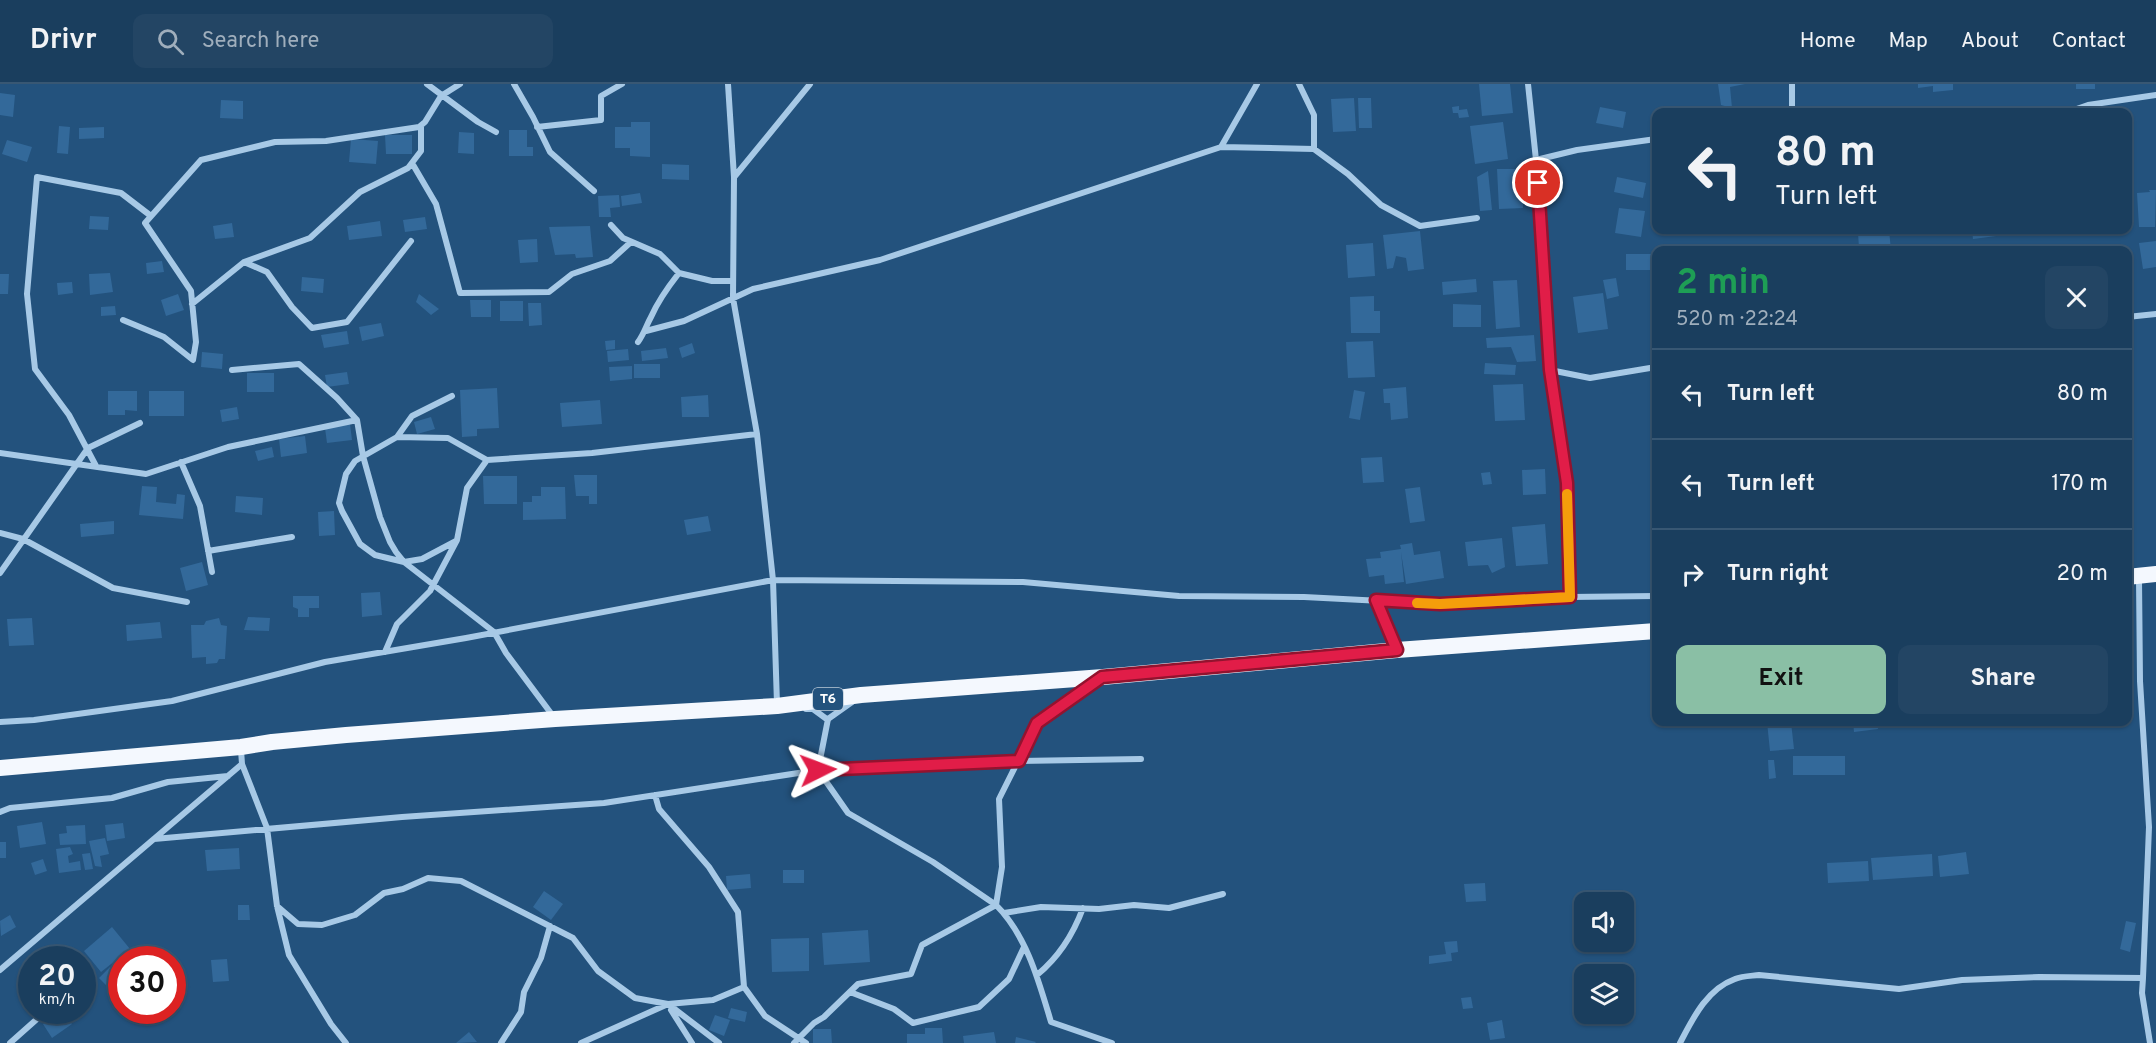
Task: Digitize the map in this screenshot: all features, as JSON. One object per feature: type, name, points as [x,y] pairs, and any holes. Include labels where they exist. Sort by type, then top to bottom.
[{"type":"highway","points":[[2133,576],[2156,574]]},
{"type":"highway","name":"T6","points":[[0,768],[241,747],[272,742],[555,719],[777,706],[861,695],[1102,677],[1397,650],[1652,631]]},
{"type":"street","points":[[427,84],[477,122],[496,132]]},
{"type":"street","points":[[192,304],[244,262],[310,238],[360,192],[408,168],[421,151],[421,126],[438,94],[438,84]]},
{"type":"street","points":[[438,94],[460,84]]},
{"type":"street","points":[[514,84],[550,153],[594,191]]},
{"type":"street","points":[[537,127],[601,120],[601,96],[622,84]]},
{"type":"street","points":[[728,84],[734,177],[733,298],[757,434],[773,580],[777,706],[813,709],[828,720]]},
{"type":"street","points":[[734,177],[810,84]]},
{"type":"street","points":[[1221,147],[1257,84]]},
{"type":"street","points":[[1299,84],[1314,115],[1314,149]]},
{"type":"street","points":[[1528,84],[1536,160],[1550,370],[1567,483],[1570,597]]},
{"type":"street","points":[[1792,84],[1792,108]]},
{"type":"street","points":[[2079,108],[2156,94]]},
{"type":"street","points":[[123,320],[164,336],[193,360],[196,342],[191,291],[145,223],[201,160],[275,142],[326,141],[408,130],[421,126]]},
{"type":"street","points":[[1536,160],[1577,150],[1652,138]]},
{"type":"street","points":[[646,331],[684,321],[753,289],[880,260],[1221,147],[1314,149],[1348,174],[1381,205],[1420,226],[1477,218]]},
{"type":"street","points":[[412,163],[436,204],[460,293],[549,292],[572,274],[610,261],[632,242]]},
{"type":"street","points":[[96,466],[69,415],[35,369],[27,294],[37,177],[121,193],[151,216]]},
{"type":"street","points":[[610,225],[623,238],[660,254],[679,273],[712,281],[733,280]]},
{"type":"street","points":[[244,262],[267,272],[292,307],[312,328],[347,322],[411,241]]},
{"type":"street","points":[[638,342],[646,331],[649,319],[665,291],[679,273]]},
{"type":"street","points":[[2132,316],[2156,314]]},
{"type":"street","points":[[232,370],[299,364],[337,398],[357,420],[363,456],[380,518],[390,542],[404,562],[434,583],[494,632],[506,653],[555,719]]},
{"type":"street","points":[[1550,370],[1590,378],[1652,368]]},
{"type":"street","points":[[452,396],[412,416],[397,438],[352,464],[346,474],[339,503],[353,533],[375,555],[404,562],[422,559],[457,540]]},
{"type":"street","points":[[0,453],[146,474],[228,447],[357,420]]},
{"type":"street","points":[[0,573],[88,448],[140,423]]},
{"type":"street","points":[[397,438],[448,438],[487,460],[591,453],[757,434]]},
{"type":"street","points":[[385,652],[397,624],[430,591],[457,540],[467,488],[487,460]]},
{"type":"street","points":[[181,462],[200,506],[212,572]]},
{"type":"street","points":[[0,533],[23,538],[113,588],[187,602]]},
{"type":"street","points":[[208,551],[292,537]]},
{"type":"street","points":[[2133,576],[2152,828],[2142,993],[2150,1043]]},
{"type":"street","points":[[0,722],[34,720],[172,701],[326,662],[773,580],[1023,582],[1179,596],[1304,597],[1440,604],[1570,597],[1652,596]]},
{"type":"street","points":[[1376,600],[1397,650]]},
{"type":"street","points":[[996,905],[1002,867],[999,799],[1037,723],[1102,677]]},
{"type":"street","points":[[861,695],[828,720],[818,770],[848,813],[933,862],[996,905],[1004,913],[1033,964],[1052,1022],[1112,1043]]},
{"type":"street","points":[[241,747],[242,764],[267,828],[276,906],[289,955],[331,1024],[346,1043]]},
{"type":"street","points":[[154,839],[604,802],[818,770],[1019,761],[1141,759]]},
{"type":"street","points":[[0,970],[242,764]]},
{"type":"street","points":[[0,812],[10,808],[112,798],[168,782],[228,776]]},
{"type":"street","points":[[655,795],[659,808],[709,867],[738,912],[744,987],[765,1016],[806,1043]]},
{"type":"street","points":[[276,906],[298,924],[322,925],[355,915],[384,893],[403,889],[428,878],[461,881],[573,938],[598,971],[635,998],[668,1004],[713,1000],[744,987]]},
{"type":"street","points":[[1004,913],[1041,907],[1083,909],[1134,905],[1169,908],[1222,894]]},
{"type":"street","points":[[794,1043],[858,984],[911,974],[922,945],[996,905]]},
{"type":"street","points":[[1037,975],[1051,964],[1063,948],[1077,925],[1083,909]]},
{"type":"street","points":[[501,1043],[521,1012],[524,992],[541,958],[550,926]]},
{"type":"street","points":[[850,992],[894,1009],[913,1023],[979,1007],[1009,979],[1024,947]]},
{"type":"street","points":[[1680,1043],[1692,1020],[1717,988],[1736,979],[1759,975],[1899,989],[1962,980],[2039,977],[2143,978]]},
{"type":"street","points":[[580,1043],[668,1004]]},
{"type":"street","points":[[668,1004],[692,1043]]},
{"type":"street","points":[[668,1004],[719,1043]]},
{"type":"street","points":[[10,1043],[31,1024]]},
{"type":"building","points":[[1479,84],[1510,84],[1513,113],[1482,116]]},
{"type":"building","points":[[1718,84],[1745,84],[1730,87],[1732,108],[1721,105]]},
{"type":"building","points":[[1918,84],[1953,84],[1953,90],[1933,92],[1933,86],[1918,88]]},
{"type":"building","points":[[2076,84],[2095,84],[2095,89],[2076,89]]},
{"type":"building","points":[[0,93],[15,95],[13,117],[0,115]]},
{"type":"building","points":[[1354,98],[1356,131],[1333,132],[1331,99]]},
{"type":"building","points":[[1358,98],[1371,98],[1372,128],[1359,128]]},
{"type":"building","points":[[221,100],[243,101],[243,119],[220,118]]},
{"type":"building","points":[[1459,106],[1459,110],[1467,109],[1469,117],[1459,118],[1458,113],[1453,113],[1452,107]]},
{"type":"building","points":[[1600,107],[1626,112],[1623,128],[1596,123]]},
{"type":"building","points":[[631,122],[650,122],[650,157],[630,156],[630,148],[615,148],[615,127],[631,127]]},
{"type":"building","points":[[1503,122],[1508,159],[1475,164],[1470,126]]},
{"type":"building","points":[[59,126],[70,127],[68,154],[57,153]]},
{"type":"building","points":[[104,127],[104,138],[79,139],[79,128]]},
{"type":"building","points":[[509,130],[527,130],[527,147],[533,147],[533,156],[509,156]]},
{"type":"building","points":[[459,132],[474,133],[474,154],[458,153]]},
{"type":"building","points":[[385,135],[412,135],[412,154],[386,154]]},
{"type":"building","points":[[351,139],[378,141],[376,164],[349,162]]},
{"type":"building","points":[[7,140],[32,147],[27,162],[2,154]]},
{"type":"building","points":[[662,164],[689,165],[689,180],[662,179]]},
{"type":"building","points":[[1497,169],[1522,169],[1523,208],[1499,209]]},
{"type":"building","points":[[1488,171],[1492,210],[1480,211],[1477,177]]},
{"type":"building","points":[[1617,177],[1646,183],[1643,198],[1614,192]]},
{"type":"building","points":[[2149,190],[2156,190],[2155,227],[2139,227],[2137,193],[2150,192]]},
{"type":"building","points":[[640,193],[642,203],[622,206],[621,196]]},
{"type":"building","points":[[619,195],[620,207],[610,208],[611,217],[599,217],[598,196]]},
{"type":"building","points":[[1619,208],[1645,211],[1641,237],[1615,233]]},
{"type":"building","points":[[90,216],[109,217],[108,230],[89,229]]},
{"type":"building","points":[[425,217],[427,229],[405,232],[403,220]]},
{"type":"building","points":[[380,221],[382,236],[349,240],[347,226]]},
{"type":"building","points":[[232,223],[234,237],[215,239],[213,226]]},
{"type":"building","points":[[590,226],[593,257],[576,258],[575,254],[555,255],[549,227]]},
{"type":"building","points":[[1420,231],[1424,269],[1408,271],[1406,258],[1396,256],[1393,268],[1387,269],[1383,235]]},
{"type":"building","points":[[1858,234],[1889,234],[1891,246],[1859,246]]},
{"type":"building","points":[[1972,234],[2004,235],[1973,239]]},
{"type":"building","points":[[537,239],[538,262],[520,263],[518,240]]},
{"type":"building","points":[[2156,241],[2156,267],[2143,269],[2139,243]]},
{"type":"building","points":[[1373,243],[1375,276],[1348,278],[1346,245]]},
{"type":"building","points":[[1626,254],[1652,254],[1652,270],[1626,270]]},
{"type":"building","points":[[162,261],[164,272],[147,274],[146,263]]},
{"type":"building","points":[[110,273],[113,292],[90,295],[89,274]]},
{"type":"building","points":[[0,274],[9,274],[8,294],[0,294]]},
{"type":"building","points":[[302,277],[324,279],[323,293],[301,291]]},
{"type":"building","points":[[1616,278],[1619,296],[1607,299],[1603,280]]},
{"type":"building","points":[[1476,279],[1477,292],[1443,295],[1442,282]]},
{"type":"building","points":[[1517,280],[1520,327],[1496,329],[1493,281]]},
{"type":"building","points":[[72,282],[73,293],[58,295],[57,283]]},
{"type":"building","points":[[1603,293],[1608,329],[1578,333],[1573,297]]},
{"type":"building","points":[[178,294],[184,310],[166,316],[161,300]]},
{"type":"building","points":[[419,294],[439,309],[431,315],[416,302]]},
{"type":"building","points":[[1374,296],[1374,311],[1380,311],[1380,333],[1351,333],[1350,297]]},
{"type":"building","points":[[470,300],[491,300],[491,317],[471,317]]},
{"type":"building","points":[[500,301],[523,301],[523,321],[500,321]]},
{"type":"building","points":[[528,303],[541,303],[542,325],[529,326]]},
{"type":"building","points":[[1453,304],[1481,305],[1481,327],[1453,327]]},
{"type":"building","points":[[115,306],[116,315],[101,316],[101,307]]},
{"type":"building","points":[[381,323],[384,336],[362,341],[359,327]]},
{"type":"building","points":[[347,331],[349,344],[324,348],[321,335]]},
{"type":"building","points":[[1534,335],[1536,361],[1517,362],[1511,347],[1487,348],[1486,338]]},
{"type":"building","points":[[615,340],[615,349],[606,350],[605,341]]},
{"type":"building","points":[[1373,341],[1375,377],[1348,378],[1346,342]]},
{"type":"building","points":[[692,343],[695,353],[682,358],[679,348]]},
{"type":"building","points":[[666,348],[668,358],[642,361],[641,351]]},
{"type":"building","points":[[628,349],[629,360],[608,362],[607,351]]},
{"type":"building","points":[[202,352],[223,354],[222,369],[201,367]]},
{"type":"building","points":[[1485,363],[1516,365],[1515,375],[1484,374]]},
{"type":"building","points":[[634,364],[660,364],[660,378],[634,378]]},
{"type":"building","points":[[632,366],[632,379],[610,381],[609,367]]},
{"type":"building","points":[[347,372],[349,384],[327,387],[325,375]]},
{"type":"building","points":[[247,373],[274,373],[274,392],[247,392]]},
{"type":"building","points":[[1523,384],[1525,420],[1495,421],[1493,385]]},
{"type":"building","points":[[1406,387],[1408,418],[1391,420],[1390,403],[1384,403],[1383,389]]},
{"type":"building","points":[[497,388],[499,428],[477,429],[477,436],[462,437],[460,390]]},
{"type":"building","points":[[1354,390],[1365,392],[1360,420],[1349,418]]},
{"type":"building","points":[[108,391],[137,391],[137,411],[125,410],[125,415],[108,415]]},
{"type":"building","points":[[149,391],[184,391],[184,416],[149,416]]},
{"type":"building","points":[[708,395],[709,417],[682,417],[681,397]]},
{"type":"building","points":[[600,400],[602,424],[562,427],[560,403]]},
{"type":"building","points":[[237,407],[239,419],[222,422],[220,410]]},
{"type":"building","points":[[431,417],[435,429],[417,434],[414,422]]},
{"type":"building","points":[[350,424],[352,440],[327,443],[325,428]]},
{"type":"building","points":[[305,436],[307,453],[281,457],[279,439]]},
{"type":"building","points":[[272,447],[274,457],[258,461],[255,451]]},
{"type":"building","points":[[1382,457],[1384,482],[1363,483],[1361,458]]},
{"type":"building","points":[[1545,469],[1546,494],[1523,495],[1522,470]]},
{"type":"building","points":[[1490,472],[1492,484],[1483,485],[1481,473]]},
{"type":"building","points":[[574,475],[597,475],[597,504],[589,504],[589,496],[576,496]]},
{"type":"building","points":[[483,476],[517,476],[517,504],[484,504]]},
{"type":"building","points":[[142,486],[157,487],[156,502],[176,504],[177,494],[185,495],[183,519],[139,515]]},
{"type":"building","points":[[541,487],[565,487],[566,519],[523,520],[523,502],[532,502],[532,496],[541,496]]},
{"type":"building","points":[[1420,487],[1425,521],[1410,523],[1405,489]]},
{"type":"building","points":[[236,496],[263,498],[262,515],[235,512]]},
{"type":"building","points":[[334,511],[335,535],[319,536],[318,512]]},
{"type":"building","points":[[708,516],[711,531],[687,535],[684,520]]},
{"type":"building","points":[[114,521],[114,534],[81,537],[80,524]]},
{"type":"building","points":[[1545,524],[1548,564],[1516,566],[1512,527]]},
{"type":"building","points":[[1502,538],[1505,567],[1492,573],[1488,565],[1468,566],[1465,542]]},
{"type":"building","points":[[1412,543],[1414,555],[1440,551],[1444,578],[1406,584],[1401,552],[1404,582],[1385,584],[1384,575],[1369,577],[1366,559],[1381,558],[1380,552],[1401,549],[1400,545]]},
{"type":"building","points":[[202,562],[208,585],[186,591],[180,568]]},
{"type":"building","points":[[380,592],[382,615],[362,617],[361,593]]},
{"type":"building","points":[[293,596],[319,596],[319,608],[309,608],[309,617],[298,617],[298,609],[293,607]]},
{"type":"building","points":[[248,617],[270,618],[269,631],[244,630]]},
{"type":"building","points":[[32,618],[34,645],[9,646],[7,619]]},
{"type":"building","points":[[219,618],[221,625],[227,626],[225,659],[219,659],[217,663],[206,664],[206,657],[192,658],[191,625],[204,625],[206,621]]},
{"type":"building","points":[[160,622],[162,638],[127,641],[126,625]]},
{"type":"building","points":[[1767,726],[1791,726],[1794,749],[1770,751]]},
{"type":"building","points":[[1853,726],[1878,726],[1878,729],[1854,732]]},
{"type":"building","points":[[1793,756],[1845,756],[1845,775],[1793,775]]},
{"type":"building","points":[[1768,760],[1774,760],[1776,778],[1769,779]]},
{"type":"building","points":[[42,822],[46,844],[20,848],[17,826]]},
{"type":"building","points":[[123,823],[125,838],[107,841],[105,825]]},
{"type":"building","points":[[85,825],[86,844],[60,845],[59,834],[67,833],[66,826]]},
{"type":"building","points":[[105,838],[109,854],[100,856],[102,867],[95,866],[89,841]]},
{"type":"building","points":[[0,842],[6,842],[6,858],[0,858]]},
{"type":"building","points":[[70,847],[73,854],[68,856],[69,863],[80,861],[81,870],[59,873],[56,849]]},
{"type":"building","points":[[239,848],[240,869],[207,871],[205,850]]},
{"type":"building","points":[[1966,852],[1969,874],[1940,877],[1938,856]]},
{"type":"building","points":[[90,853],[93,869],[85,870],[82,854]]},
{"type":"building","points":[[1932,854],[1933,876],[1873,880],[1871,858]]},
{"type":"building","points":[[43,859],[47,871],[35,875],[31,863]]},
{"type":"building","points":[[1868,861],[1869,881],[1828,883],[1827,863]]},
{"type":"building","points":[[783,870],[804,870],[804,883],[783,883]]},
{"type":"building","points":[[750,874],[751,888],[727,890],[726,876]]},
{"type":"building","points":[[1485,883],[1486,901],[1466,902],[1464,884]]},
{"type":"building","points":[[544,891],[563,904],[551,920],[533,907]]},
{"type":"building","points":[[238,905],[249,905],[250,920],[238,920]]},
{"type":"building","points":[[10,915],[16,927],[1,936],[0,921]]},
{"type":"building","points":[[2126,921],[2136,923],[2130,952],[2120,949]]},
{"type":"building","points":[[112,927],[128,946],[108,946],[108,966],[101,972],[96,966],[96,946],[90,946]]},
{"type":"building","points":[[868,930],[870,962],[824,965],[822,933]]},
{"type":"building","points":[[809,938],[809,971],[772,972],[771,939]]},
{"type":"building","points":[[1457,941],[1458,952],[1451,953],[1452,961],[1429,964],[1429,956],[1446,954],[1444,942]]},
{"type":"building","points":[[227,959],[229,981],[213,982],[211,960]]},
{"type":"building","points":[[108,969],[108,987],[99,978]]},
{"type":"building","points":[[1471,997],[1473,1008],[1463,1009],[1461,998]]},
{"type":"building","points":[[731,1008],[747,1012],[745,1022],[728,1018]]},
{"type":"building","points":[[715,1015],[730,1020],[724,1036],[709,1030]]},
{"type":"building","points":[[1502,1020],[1505,1038],[1490,1040],[1487,1023]]},
{"type":"building","points":[[43,1024],[72,1024],[52,1038]]},
{"type":"building","points":[[925,1028],[942,1028],[943,1043],[907,1043],[907,1034],[925,1034]]},
{"type":"building","points":[[813,1029],[831,1029],[832,1043],[813,1043]]},
{"type":"building","points":[[469,1032],[477,1042],[456,1043]]},
{"type":"building","points":[[994,1032],[996,1043],[964,1043],[963,1036]]},
{"type":"building","points":[[1016,1037],[1036,1042],[1015,1043]]},
{"type":"slow traffic","points":[[1417,603],[1440,604],[1570,597],[1567,494]]},
{"type":"route","points":[[818,770],[1019,761],[1037,723],[1102,677],[1397,650],[1376,600],[1440,604],[1570,597],[1567,483],[1550,370],[1538,183]]}]
